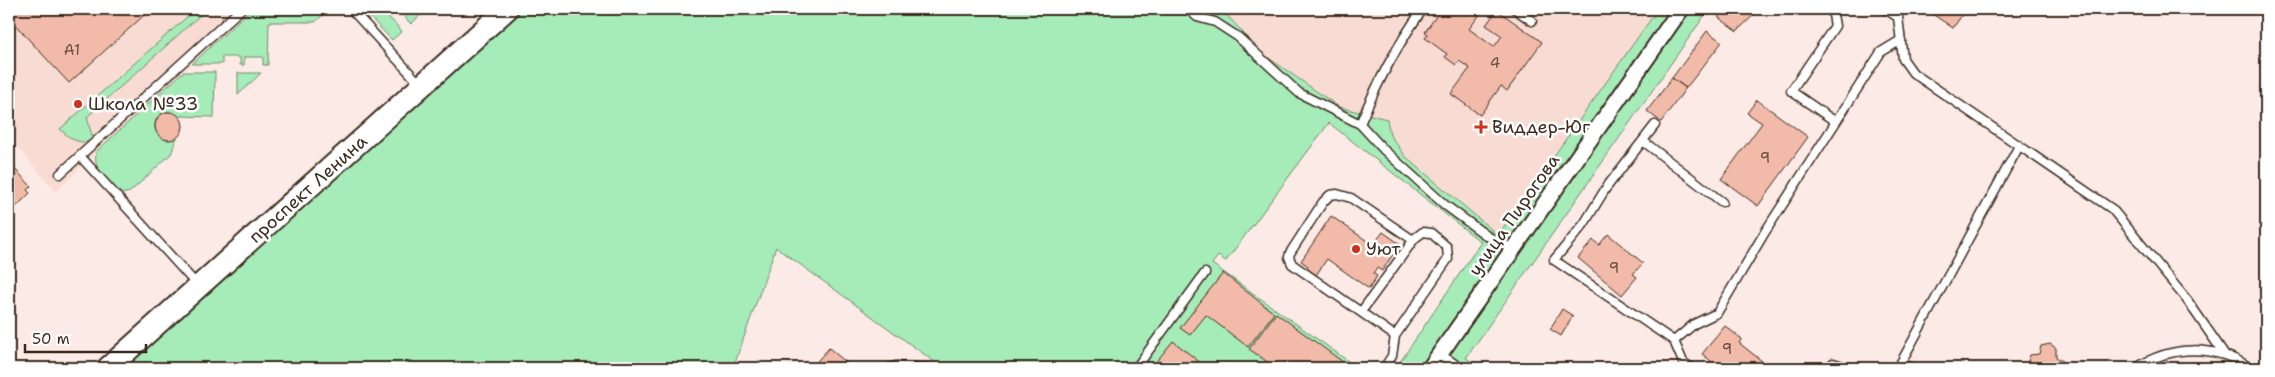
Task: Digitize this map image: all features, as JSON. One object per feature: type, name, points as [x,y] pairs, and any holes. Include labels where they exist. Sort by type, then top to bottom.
[{"type":"main road","name":"проспект Ленина","points":[[108,368],[507,9]]},
{"type":"street","name":"улица Пирогова","points":[[1430,368],[1680,9]]},
{"type":"lane","points":[[60,174],[241,9]]},
{"type":"lane","points":[[351,9],[422,86]]},
{"type":"lane","points":[[1188,9],[1197,17],[1215,22],[1238,37],[1299,92],[1360,124],[1384,150],[1445,204],[1487,236],[1513,249]]},
{"type":"lane","points":[[1360,124],[1376,84],[1403,36],[1423,9]]},
{"type":"lane","points":[[1515,9],[1532,21]]},
{"type":"lane","points":[[1832,9],[1835,26],[1791,92],[1836,122]]},
{"type":"lane","points":[[1885,9],[1898,17],[1903,59],[1913,73],[2112,209],[2187,300],[2225,356]]},
{"type":"lane","points":[[1674,341],[1694,324],[1717,313],[1765,232],[1881,52],[1901,40]]},
{"type":"lane","points":[[1655,125],[1606,188],[1584,224],[1554,260],[1674,341],[1683,362],[1691,368]]},
{"type":"lane","points":[[1643,141],[1722,202]]},
{"type":"lane","points":[[1915,368],[1899,366],[2019,146]]},
{"type":"lane","points":[[80,156],[198,287]]},
{"type":"lane","points":[[1395,336],[1292,264],[1289,257],[1293,246],[1323,202],[1330,195],[1337,194],[1351,198],[1413,240]]},
{"type":"lane","points":[[1361,312],[1413,240],[1423,232],[1431,233],[1447,247],[1448,259],[1395,336],[1392,356],[1384,368]]},
{"type":"lane","points":[[1136,368],[1205,274]]},
{"type":"lane","points":[[2136,368],[2159,356],[2179,351],[2199,350],[2225,356],[2250,368]]},
{"type":"lane","points":[[1440,354],[1461,368]]},
{"type":"lane","points":[[1829,368],[1834,363],[1848,368]]},
{"type":"lane","points":[[889,368],[896,366],[930,368]]},
{"type":"shaded area","name":"Школа №33","points":[[9,9],[251,9],[96,152],[56,192],[9,137]]},
{"type":"shaded area","name":"Виддер-Юг","points":[[1221,9],[1658,9],[1498,235],[1406,157],[1390,135],[1387,119],[1340,107],[1263,54]]},
{"type":"green space","points":[[196,9],[207,9],[87,117],[93,140],[79,142],[60,129]]},
{"type":"green space","points":[[251,9],[330,9],[315,22],[269,22],[268,65],[263,65],[263,57],[244,57],[244,65],[240,65],[240,57],[222,57],[222,64],[192,64]]},
{"type":"green space","points":[[362,9],[381,9],[402,31],[392,40]]},
{"type":"green space","points":[[397,9],[427,9],[411,24]]},
{"type":"green space","points":[[507,9],[1184,9],[1203,23],[1215,9],[1221,9],[1263,54],[1339,107],[1387,119],[1390,135],[1406,157],[1498,235],[1658,9],[1709,9],[1466,358],[1482,368],[1396,368],[1481,242],[1329,123],[1226,261],[1218,256],[1212,264],[1358,368],[943,368],[776,247],[733,368],[108,368]]},
{"type":"green space","points":[[183,72],[215,72],[214,117],[180,117],[168,111],[161,114],[155,121],[156,132],[166,140],[177,137],[171,154],[130,192],[121,194],[99,171],[96,152]]},
{"type":"green space","points":[[238,73],[261,73],[238,95]]},
{"type":"building","points":[[9,9],[151,9],[69,83],[9,18]]},
{"type":"building","points":[[1441,9],[1484,9],[1469,29],[1494,47],[1502,36],[1486,25],[1497,10],[1542,42],[1507,91],[1501,86],[1480,115],[1451,94],[1470,68],[1459,61],[1456,65],[1445,57],[1447,54],[1425,38],[1428,34],[1425,32]]},
{"type":"building","points":[[1725,9],[1760,9],[1737,31],[1718,17]]},
{"type":"building","points":[[1925,9],[1966,9],[1953,28]]},
{"type":"building","points":[[1707,31],[1722,42],[1686,88],[1672,78]]},
{"type":"building","points":[[1672,78],[1686,88],[1661,122],[1647,111]]},
{"type":"building","points":[[1757,100],[1808,137],[1758,206],[1721,179],[1762,123],[1747,113]]},
{"type":"building","points":[[169,112],[179,116],[183,126],[179,136],[169,140],[159,136],[155,126],[159,116]]},
{"type":"building","points":[[9,163],[31,186],[27,190],[30,193],[9,214]]},
{"type":"building","points":[[1331,216],[1373,245],[1383,232],[1400,244],[1382,271],[1377,268],[1373,273],[1377,276],[1369,289],[1327,259],[1316,275],[1306,269],[1308,266],[1301,261]]},
{"type":"building","points":[[1608,234],[1643,263],[1633,274],[1637,277],[1622,295],[1578,258],[1593,240],[1599,245]]},
{"type":"building","points":[[1223,273],[1274,313],[1248,347],[1206,315],[1190,335],[1180,328]]},
{"type":"building","points":[[1562,309],[1573,316],[1561,336],[1550,329]]},
{"type":"building","points":[[1276,313],[1351,368],[1276,368],[1249,349]]},
{"type":"building","points":[[1725,326],[1742,339],[1739,343],[1767,365],[1770,361],[1780,368],[1715,368],[1717,366],[1702,354]]},
{"type":"building","points":[[1173,341],[1207,368],[1163,368],[1156,362]]},
{"type":"building","points":[[2050,344],[2056,348],[2056,357],[2061,360],[2066,368],[2026,368],[2030,355],[2039,354],[2041,346]]},
{"type":"building","points":[[829,348],[853,368],[811,368]]},
{"type":"place","name":"Школа №33","points":[[78,104]]},
{"type":"place","name":"Виддер-Юг","points":[[1481,127]]},
{"type":"place","name":"Уют","points":[[1356,249]]}]
